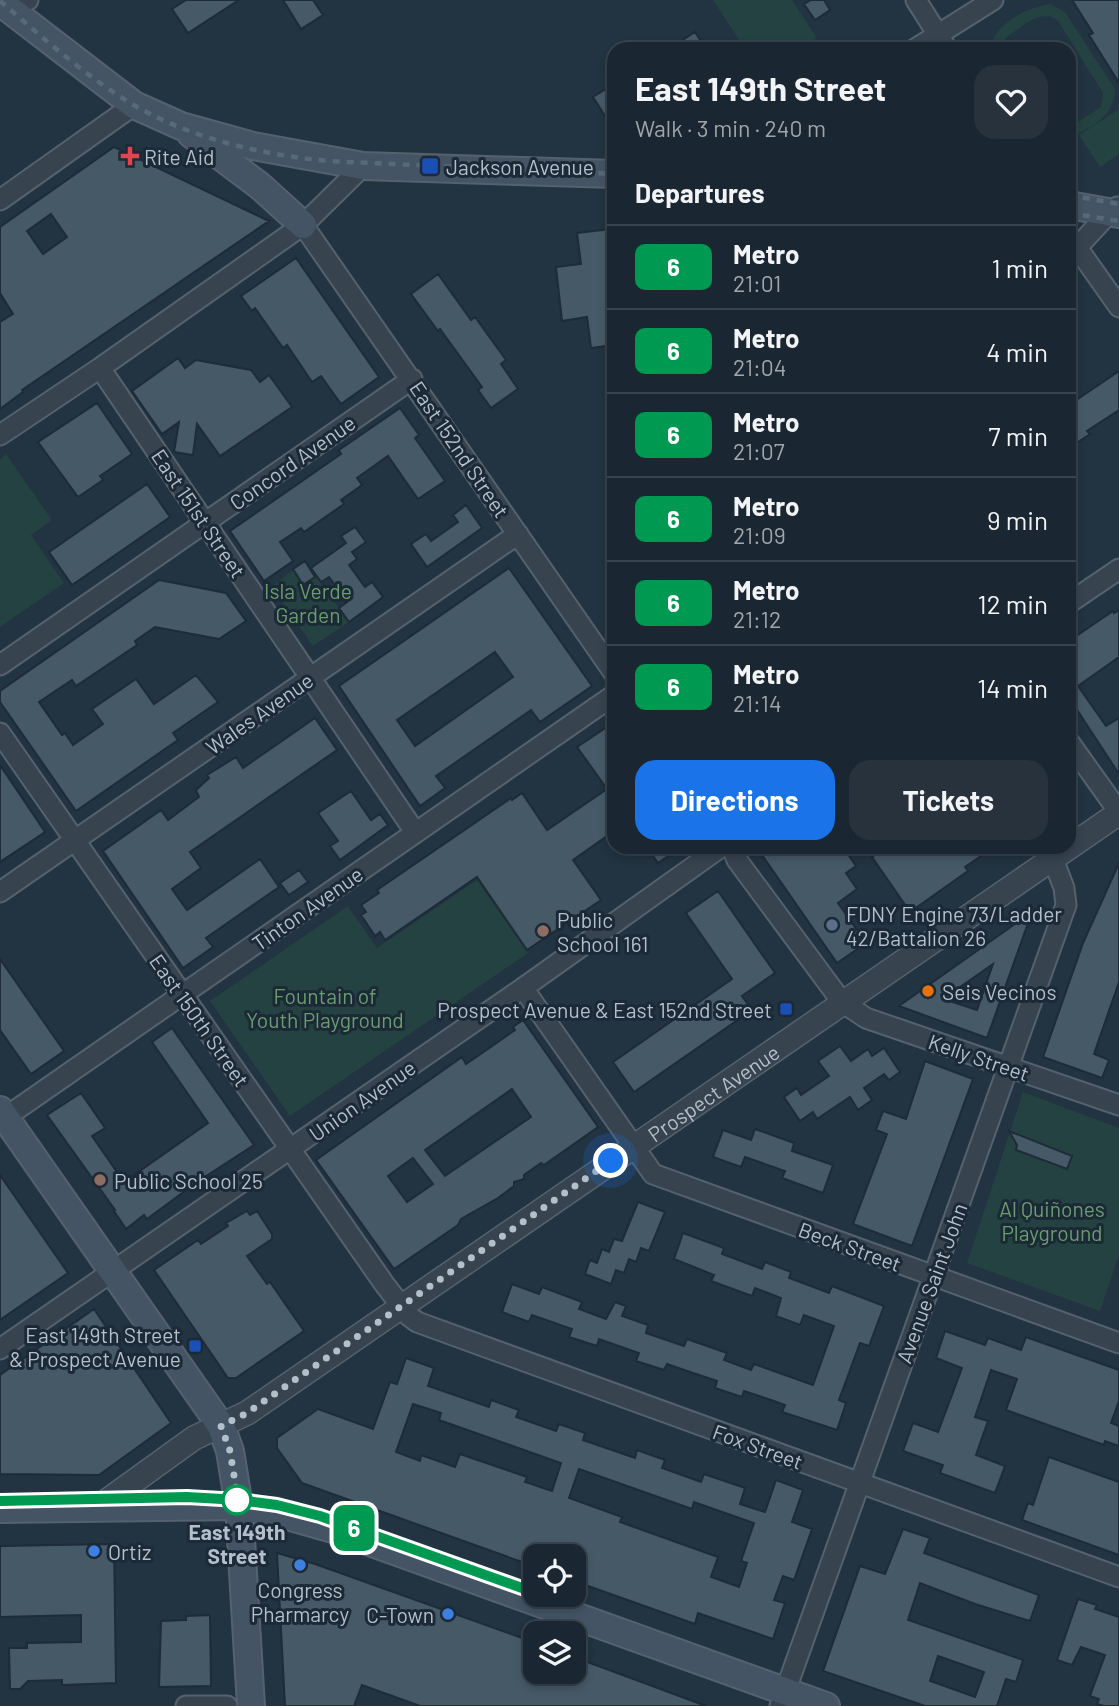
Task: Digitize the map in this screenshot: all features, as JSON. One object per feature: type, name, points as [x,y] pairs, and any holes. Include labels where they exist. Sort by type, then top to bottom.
[{"type":"main road","points":[[13,5],[134,105],[181,126],[253,146],[363,166],[607,174]]},
{"type":"main road","points":[[181,126],[260,186],[303,225]]},
{"type":"main road","points":[[1076,206],[1116,211]]},
{"type":"main road","points":[[2,1116],[221,1426],[230,1451],[239,1506],[251,1706]]},
{"type":"main road","points":[[0,1509],[239,1506],[284,1515],[333,1529],[783,1699],[826,1706]]},
{"type":"street","points":[[916,0],[942,42],[993,0]]},
{"type":"street","points":[[0,200],[134,105]]},
{"type":"street","points":[[0,435],[303,225],[363,166]]},
{"type":"street","points":[[1076,243],[1116,211]]},
{"type":"street","name":"East 152nd Street","points":[[303,225],[607,663]]},
{"type":"street","points":[[1076,251],[1119,307]]},
{"type":"street","name":"East 151st Street","points":[[100,368],[415,832]]},
{"type":"street","name":"Concord Avenue","points":[[0,665],[412,379]]},
{"type":"street","name":"Wales Avenue","points":[[0,892],[519,534]]},
{"type":"street","points":[[1076,598],[1119,569]]},
{"type":"street","name":"Tinton Avenue","points":[[2,1116],[183,995],[607,700]]},
{"type":"street","name":"East 150th Street","points":[[0,733],[401,1307]]},
{"type":"street","points":[[1076,752],[1119,812]]},
{"type":"street","name":"Prospect Avenue","points":[[1076,843],[1119,812]]},
{"type":"street","name":"Union Avenue","points":[[0,1349],[712,854]]},
{"type":"street","points":[[735,854],[842,1002]]},
{"type":"street","name":"Prospect Avenue","points":[[97,1508],[194,1438],[247,1413],[1060,854]]},
{"type":"street","name":"Avenue Saint John","points":[[783,1699],[1066,905],[1064,888],[1053,859]]},
{"type":"street","points":[[523,988],[633,1147]]},
{"type":"street","name":"Kelly Street","points":[[842,1002],[866,1018],[1119,1105]]},
{"type":"street","name":"Beck Street","points":[[633,1147],[653,1174],[1119,1343]]},
{"type":"street","name":"Fox Street","points":[[401,1307],[425,1326],[1119,1577]]},
{"type":"street","points":[[186,1706],[227,1706]]},
{"type":"green space","points":[[713,0],[792,0],[817,38],[810,42],[740,42]]},
{"type":"green space","points":[[1051,4],[1065,12],[1115,89],[1111,108],[1106,114],[1076,135],[1076,123],[1101,107],[1103,93],[1076,50],[1076,42],[1071,42],[1058,21],[1052,17],[1039,17],[1008,36],[1004,42],[993,42],[1005,24],[1042,5]]},
{"type":"green space","points":[[1119,109],[1119,154],[1100,167],[1079,135]]},
{"type":"green space","points":[[6,454],[52,520],[31,535],[64,583],[0,627],[0,459]]},
{"type":"green space","name":"Isla Verde Garden","points":[[305,561],[349,622],[313,646],[271,587]]},
{"type":"green space","name":"Fountain of Youth Playground","points":[[477,880],[528,953],[290,1116],[210,1001],[348,906],[377,948]]},
{"type":"green space","name":"Al Quiñones Playground","points":[[1023,1092],[1119,1128],[1119,1255],[1100,1311],[967,1263]]},
{"type":"building","points":[[186,0],[239,0],[188,33],[172,9]]},
{"type":"building","points":[[283,0],[313,0],[323,15],[301,29]]},
{"type":"building","points":[[811,0],[824,0],[830,10],[815,20],[804,4]]},
{"type":"building","points":[[1072,0],[1119,0],[1119,83],[1089,35],[1093,33]]},
{"type":"building","points":[[695,32],[701,42],[680,42]]},
{"type":"building","points":[[607,88],[607,119],[593,97]]},
{"type":"building","points":[[114,147],[269,221],[22,390],[23,392],[0,409],[0,322],[13,314],[0,293],[0,227]],"holes":[[[51,214],[67,237],[43,254],[27,231]]]},
{"type":"building","points":[[607,229],[607,346],[591,348],[587,317],[562,321],[556,267],[581,264],[577,233]]},
{"type":"building","points":[[296,258],[379,377],[341,404],[321,376],[312,382],[287,345],[283,348],[255,308],[252,311],[241,296]]},
{"type":"building","points":[[438,274],[471,320],[475,317],[506,360],[501,364],[518,389],[491,408],[478,390],[482,387],[411,294]]},
{"type":"building","points":[[178,358],[185,368],[196,360],[251,370],[260,382],[269,375],[292,407],[220,456],[197,424],[193,455],[174,452],[179,422],[162,434],[132,391]]},
{"type":"building","points":[[1119,371],[1119,410],[1087,431],[1090,434],[1076,443],[1076,400]]},
{"type":"building","points":[[97,403],[132,454],[100,476],[103,480],[78,497],[38,442]]},
{"type":"building","points":[[400,408],[419,435],[415,438],[445,481],[418,499],[388,456],[357,478],[362,485],[341,500],[344,504],[304,532],[301,528],[280,542],[293,561],[264,581],[230,531],[341,454],[339,450]]},
{"type":"building","points":[[147,484],[170,517],[72,585],[49,552]]},
{"type":"building","points":[[466,505],[482,528],[427,567],[411,544],[426,534],[431,541],[458,522],[453,515]]},
{"type":"building","points":[[355,527],[366,542],[352,552],[357,559],[349,565],[365,587],[372,582],[383,597],[349,622],[339,608],[347,602],[329,577],[321,582],[311,568],[346,543],[341,536]]},
{"type":"building","points":[[305,561],[315,577],[303,585],[293,569]]},
{"type":"building","points":[[509,568],[592,686],[540,722],[531,710],[436,776],[445,788],[420,806],[339,686]],"holes":[[[495,652],[513,677],[415,746],[397,720]]]},
{"type":"building","points":[[159,580],[226,593],[246,621],[219,639],[155,627],[135,641],[137,645],[76,686],[72,680],[39,702],[62,735],[65,733],[73,745],[103,724],[92,709],[136,679],[154,704],[196,675],[218,702],[173,733],[178,740],[76,811],[0,702],[0,691]]},
{"type":"building","points":[[1119,610],[1119,657],[1078,686],[1106,726],[1119,718],[1119,774],[1076,711],[1076,636],[1113,611],[1114,613]]},
{"type":"building","points":[[315,718],[337,750],[190,852],[201,868],[172,889],[187,910],[260,859],[279,887],[206,938],[213,947],[183,968],[103,851],[161,810],[168,820],[199,797],[196,790],[209,778],[207,775],[236,757],[243,768]]},
{"type":"building","points":[[607,727],[607,789],[577,747]]},
{"type":"building","points":[[0,765],[45,832],[0,862]]},
{"type":"building","points":[[607,789],[607,836],[573,860],[601,900],[527,950],[477,877],[385,940],[380,932],[375,936],[361,915],[366,912],[361,905],[379,893],[377,890],[511,798],[512,800],[522,793],[547,830]]},
{"type":"building","points":[[351,791],[371,820],[380,814],[388,825],[340,860],[330,846],[338,841],[318,813]]},
{"type":"building","points":[[652,854],[671,854],[658,863]]},
{"type":"building","points":[[761,854],[848,854],[856,866],[846,873],[857,889],[838,903],[866,943],[837,963]]},
{"type":"building","points":[[876,854],[984,854],[965,867],[968,871],[910,912],[872,857]]},
{"type":"building","points":[[1119,863],[1119,982],[1094,1054],[1109,1060],[1102,1078],[1043,1057],[1083,943]]},
{"type":"building","points":[[299,870],[308,882],[289,895],[280,883]]},
{"type":"building","points":[[718,891],[775,973],[742,996],[752,1010],[634,1092],[613,1062],[732,979],[686,913]]},
{"type":"building","points":[[1032,912],[987,1038],[899,1006]],"holes":[[[993,964],[977,1010],[943,999]]]},
{"type":"building","points":[[0,959],[64,1051],[31,1074],[0,1030]]},
{"type":"building","points":[[523,1020],[598,1127],[544,1165],[541,1163],[524,1175],[524,1179],[514,1182],[514,1186],[498,1198],[461,1219],[458,1225],[394,1269],[316,1160],[462,1057],[466,1064],[515,1030],[513,1027]],"holes":[[[512,1089],[531,1117],[445,1176],[425,1150]],[[413,1158],[433,1184],[407,1202],[388,1176]]]},
{"type":"building","points":[[172,1028],[254,1145],[147,1219],[144,1215],[126,1229],[47,1115],[81,1093],[105,1128],[92,1136],[124,1182],[208,1123],[152,1042]]},
{"type":"building","points":[[840,1046],[851,1061],[868,1049],[872,1056],[884,1048],[900,1072],[889,1080],[884,1074],[864,1088],[872,1100],[858,1110],[850,1097],[817,1119],[813,1112],[800,1121],[784,1097],[797,1088],[801,1095],[829,1076],[818,1061]]},
{"type":"building","points":[[925,1061],[973,1079],[912,1246],[853,1224],[887,1134],[876,1130],[883,1111],[906,1119]]},
{"type":"building","points":[[755,1129],[794,1143],[792,1151],[833,1165],[823,1193],[782,1178],[785,1171],[745,1157],[741,1167],[713,1157],[723,1130],[751,1140]]},
{"type":"building","points":[[1009,1131],[1072,1156],[1067,1169],[1016,1150],[1017,1145]]},
{"type":"building","points":[[0,1175],[68,1273],[0,1320]]},
{"type":"building","points":[[638,1202],[665,1212],[649,1251],[641,1248],[636,1262],[629,1259],[624,1273],[616,1270],[611,1284],[585,1274],[590,1260],[597,1263],[602,1249],[609,1252],[614,1239],[622,1241]]},
{"type":"building","points":[[247,1211],[250,1215],[257,1211],[272,1234],[272,1239],[247,1256],[267,1284],[270,1282],[304,1331],[236,1378],[228,1378],[154,1270],[198,1240],[201,1244],[228,1226],[226,1223]]},
{"type":"building","points":[[683,1233],[724,1248],[722,1254],[762,1269],[765,1262],[791,1272],[789,1278],[829,1293],[832,1286],[884,1306],[869,1346],[860,1343],[839,1400],[846,1403],[837,1430],[782,1412],[785,1405],[771,1400],[744,1391],[742,1397],[715,1388],[717,1381],[667,1364],[664,1370],[636,1361],[639,1353],[599,1339],[597,1346],[569,1337],[572,1329],[532,1315],[529,1322],[502,1312],[512,1284],[539,1294],[542,1287],[582,1302],[579,1309],[606,1319],[615,1302],[626,1306],[622,1316],[648,1325],[646,1333],[684,1346],[687,1339],[727,1353],[724,1360],[751,1370],[754,1364],[813,1385],[834,1326],[804,1315],[800,1325],[776,1316],[781,1298],[755,1288],[752,1296],[711,1281],[714,1275],[674,1259]]},
{"type":"building","points":[[94,1309],[171,1423],[99,1475],[0,1474],[0,1375]]},
{"type":"building","points":[[945,1331],[985,1345],[988,1338],[1021,1350],[1026,1337],[1119,1370],[1119,1401],[1111,1423],[1119,1426],[1119,1446],[1105,1441],[1104,1445],[1006,1410],[1017,1379],[991,1370],[975,1417],[988,1421],[976,1455],[1005,1466],[995,1493],[940,1473],[943,1465],[903,1451],[913,1423],[938,1432],[962,1368],[936,1358]]},
{"type":"building","points":[[406,1358],[434,1368],[428,1386],[489,1407],[491,1400],[519,1410],[516,1417],[556,1431],[559,1424],[585,1433],[583,1440],[635,1458],[637,1450],[665,1460],[662,1468],[701,1482],[704,1474],[745,1488],[740,1504],[765,1512],[776,1480],[803,1490],[792,1522],[812,1529],[794,1580],[783,1576],[774,1600],[785,1603],[773,1639],[698,1613],[695,1624],[586,1585],[586,1544],[523,1544],[523,1562],[302,1483],[277,1448],[277,1438],[318,1409],[373,1429],[390,1382],[397,1384]],"holes":[[[413,1404],[441,1413],[439,1420],[561,1463],[552,1491],[525,1482],[527,1477],[460,1454],[455,1467],[421,1455],[420,1461],[396,1452]],[[579,1469],[692,1509],[694,1502],[754,1523],[741,1561],[747,1563],[739,1587],[711,1577],[718,1557],[620,1522],[622,1517],[569,1498]]]},
{"type":"building","points":[[1049,1457],[1119,1482],[1119,1555],[1022,1520],[1028,1503],[1033,1505]]},
{"type":"building","points":[[903,1529],[930,1538],[924,1553],[1039,1595],[1030,1621],[920,1583],[908,1620],[1023,1660],[1016,1682],[1006,1679],[997,1706],[925,1706],[823,1671],[860,1566],[885,1574]],"holes":[[[938,1656],[984,1672],[975,1697],[930,1681]]]},
{"type":"building","points":[[114,1544],[116,1683],[62,1685],[62,1680],[28,1681],[20,1689],[10,1689],[9,1648],[27,1648],[27,1643],[81,1642],[81,1615],[0,1617],[0,1546]]},
{"type":"building","points":[[277,1553],[523,1638],[523,1684],[586,1684],[586,1661],[706,1706],[420,1706],[362,1685],[354,1706],[285,1706]]},
{"type":"building","points":[[1078,1599],[1097,1605],[1095,1609],[1119,1617],[1119,1706],[1097,1704],[1099,1699],[1090,1696],[1105,1655],[1081,1647],[1072,1665],[1057,1660]]},
{"type":"building","points":[[210,1615],[211,1686],[159,1687],[161,1621]]},
{"type":"railway","points":[[0,1],[114,93],[178,127],[226,143],[327,161],[607,174]]},
{"type":"railway","points":[[1076,196],[1119,204]]},
{"type":"railway","points":[[1076,214],[1119,221]]},
{"type":"metro line","name":"6","points":[[0,1501],[187,1497],[277,1505],[320,1516],[523,1588]]},
{"type":"place","name":"Rite Aid","points":[[130,156]]},
{"type":"place","name":"Jackson Avenue","points":[[430,166]]},
{"type":"place","name":"FDNY Engine 73/Ladder 42/Battalion 26","points":[[832,925]]},
{"type":"place","name":"Public School 161","points":[[543,931]]},
{"type":"place","name":"Seis Vecinos","points":[[928,991]]},
{"type":"place","name":"Prospect Avenue & East 152nd Street","points":[[786,1009]]},
{"type":"place","name":"Public School 25","points":[[100,1180]]},
{"type":"place","name":"East 149th Street & Prospect Avenue","points":[[195,1346]]},
{"type":"place","name":"East 149th Street","points":[[237,1500]]},
{"type":"place","name":"Ortiz","points":[[94,1551]]},
{"type":"place","name":"Congress Pharmarcy","points":[[300,1565]]},
{"type":"place","name":"C-Town","points":[[448,1614]]},
{"type":"route","points":[[237,1500],[239,1506],[230,1451],[221,1426],[247,1413],[611,1161]]}]
